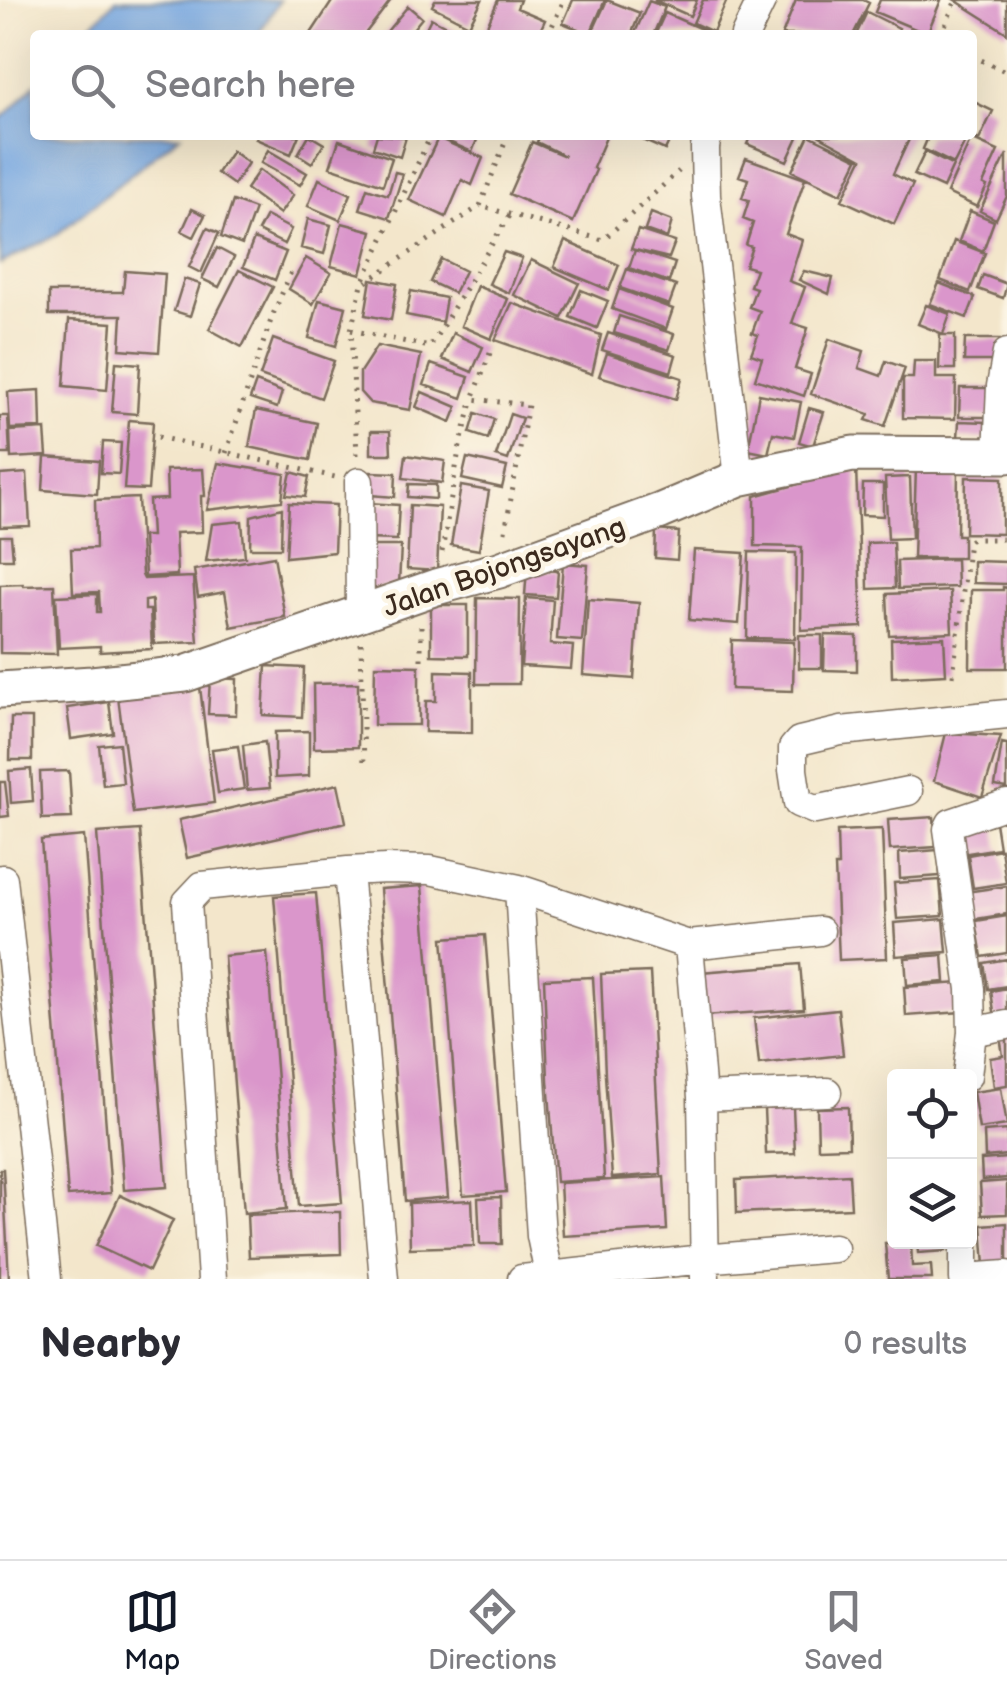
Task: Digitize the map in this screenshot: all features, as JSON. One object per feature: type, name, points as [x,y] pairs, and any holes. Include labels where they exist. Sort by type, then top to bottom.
[{"type":"street","points":[[747,30],[762,0]]},
{"type":"street","points":[[706,141],[706,196],[739,478]]},
{"type":"street","points":[[1003,454],[1001,386],[1007,353]]},
{"type":"street","name":"Jalan Bojongsayang","points":[[0,690],[185,674],[436,587],[499,570],[739,478],[853,454],[1003,454]]},
{"type":"street","points":[[359,482],[360,614]]},
{"type":"street","points":[[908,790],[815,810],[804,807],[798,803],[793,748],[799,741],[841,732],[1007,714]]},
{"type":"street","points":[[968,1069],[971,989],[948,829],[951,823],[1007,804]]},
{"type":"street","points":[[212,1279],[187,902],[202,886],[386,868],[430,870],[519,889],[689,945],[820,931]]},
{"type":"street","points":[[348,871],[384,1279]]},
{"type":"street","points":[[3,879],[47,1279]]},
{"type":"street","points":[[519,889],[542,1236],[540,1278],[704,1269],[834,1248]]},
{"type":"street","points":[[689,945],[702,1098],[704,1269]]},
{"type":"street","points":[[972,1032],[1007,1026]]},
{"type":"street","points":[[702,1098],[827,1092]]},
{"type":"street","points":[[964,1249],[964,1278],[1007,1275]]},
{"type":"path","points":[[550,30],[564,0]]},
{"type":"path","points":[[943,30],[956,0]]},
{"type":"path","points":[[977,58],[1002,70],[1007,68]]},
{"type":"path","points":[[158,437],[359,482],[351,330],[362,284],[429,140]]},
{"type":"path","points":[[362,284],[480,206],[506,140]]},
{"type":"path","points":[[480,206],[604,240],[706,141]]},
{"type":"path","points":[[351,330],[430,347],[510,214]]},
{"type":"path","points":[[226,454],[291,272]]},
{"type":"path","points":[[436,587],[459,450],[490,353]]},
{"type":"path","points":[[473,398],[528,405],[499,570]]},
{"type":"path","points":[[953,676],[969,541],[1007,539]]},
{"type":"path","points":[[360,614],[364,767]]},
{"type":"water","points":[[116,0],[280,0],[261,30],[87,30]]},
{"type":"water","points":[[30,89],[30,140],[174,140],[56,235],[0,264],[0,118]]},
{"type":"building","points":[[333,0],[391,0],[368,30],[313,30]]},
{"type":"building","points":[[435,0],[482,0],[469,25],[432,6]]},
{"type":"building","points":[[498,0],[520,0],[517,8],[545,20],[540,30],[485,30]]},
{"type":"building","points":[[573,0],[605,0],[592,30],[563,23]]},
{"type":"building","points":[[607,0],[640,13],[633,30],[593,30]]},
{"type":"building","points":[[654,0],[697,0],[690,16]]},
{"type":"building","points":[[703,0],[727,0],[714,30],[693,23]]},
{"type":"building","points":[[796,0],[869,3],[856,30],[784,30]]},
{"type":"building","points":[[880,0],[941,0],[929,30],[918,30],[875,12]]},
{"type":"building","points":[[955,0],[1007,0],[1007,33]]},
{"type":"building","points":[[649,1],[665,7],[655,30],[636,30]]},
{"type":"building","points":[[408,6],[422,18],[412,30],[388,30]]},
{"type":"building","points":[[867,12],[899,28],[898,30],[858,30]]},
{"type":"building","points":[[665,13],[704,30],[657,30]]},
{"type":"building","points":[[431,18],[453,30],[425,30]]},
{"type":"building","points":[[977,103],[993,111],[977,139]]},
{"type":"building","points":[[258,140],[297,140],[291,154]]},
{"type":"building","points":[[306,140],[324,144],[312,163],[298,154]]},
{"type":"building","points":[[339,140],[392,158],[383,185],[330,167]]},
{"type":"building","points":[[375,140],[405,140],[400,157],[373,148]]},
{"type":"building","points":[[437,140],[483,158],[472,185],[462,180],[446,217],[409,200]]},
{"type":"building","points":[[444,140],[477,140],[472,152]]},
{"type":"building","points":[[605,140],[573,222],[509,194],[532,142],[565,156],[537,142]]},
{"type":"building","points":[[642,140],[670,140],[665,150]]},
{"type":"building","points":[[749,140],[797,140],[787,161],[747,144]]},
{"type":"building","points":[[807,140],[819,140],[858,159],[841,194],[792,171]]},
{"type":"building","points":[[827,140],[909,140],[893,174],[913,184],[894,224],[842,200],[862,159]]},
{"type":"building","points":[[927,140],[966,140],[954,164],[923,149]]},
{"type":"building","points":[[971,140],[998,151],[977,207],[947,193]]},
{"type":"building","points":[[268,150],[307,173],[300,185],[261,163]]},
{"type":"building","points":[[232,151],[248,163],[234,185],[217,173]]},
{"type":"building","points":[[925,152],[953,166],[943,188],[914,175]]},
{"type":"building","points":[[1007,154],[1007,196],[996,219],[980,211]]},
{"type":"building","points":[[746,158],[805,179],[786,234],[802,240],[789,281],[805,287],[792,323],[808,328],[795,369],[811,374],[804,396],[755,379],[762,358],[751,354],[758,335],[752,333],[760,311],[749,307],[756,288],[750,286],[756,269],[745,266],[752,247],[746,245],[753,223],[743,219],[749,200],[742,198],[748,179],[739,176]]},
{"type":"building","points":[[259,170],[293,195],[280,214],[246,189]]},
{"type":"building","points":[[395,172],[403,174],[389,218],[360,209],[367,188],[388,195]]},
{"type":"building","points":[[319,179],[351,194],[340,220],[308,206]]},
{"type":"building","points":[[233,201],[255,209],[242,245],[221,237]]},
{"type":"building","points":[[192,209],[205,215],[194,237],[182,231]]},
{"type":"building","points":[[970,211],[994,221],[983,251],[959,241]]},
{"type":"building","points":[[651,213],[672,221],[667,238],[645,230]]},
{"type":"building","points":[[266,216],[291,229],[284,244],[258,231]]},
{"type":"building","points":[[308,219],[331,225],[324,254],[301,248]]},
{"type":"building","points":[[342,223],[372,231],[361,274],[331,266]]},
{"type":"building","points":[[207,228],[219,233],[201,273],[189,267]]},
{"type":"building","points":[[638,230],[675,242],[669,258],[631,249]]},
{"type":"building","points":[[254,239],[286,252],[275,280],[243,267]]},
{"type":"building","points":[[565,241],[619,265],[609,290],[554,267]]},
{"type":"building","points":[[954,241],[985,253],[970,292],[940,280]]},
{"type":"building","points":[[217,248],[234,257],[219,287],[202,279]]},
{"type":"building","points":[[635,250],[675,263],[669,282],[629,268]]},
{"type":"building","points":[[504,252],[522,258],[509,293],[489,284]]},
{"type":"building","points":[[306,258],[331,273],[313,304],[289,289]]},
{"type":"building","points":[[441,259],[465,271],[454,293],[430,282]]},
{"type":"building","points":[[531,260],[579,283],[562,318],[514,295]]},
{"type":"building","points":[[627,269],[676,286],[669,305],[620,288]]},
{"type":"building","points":[[239,270],[273,287],[242,347],[209,329]]},
{"type":"building","points":[[125,271],[165,274],[159,352],[120,349],[122,315],[49,315],[49,292],[123,292]]},
{"type":"building","points":[[804,271],[833,278],[829,294],[799,280]]},
{"type":"building","points":[[983,275],[1007,284],[1003,298],[978,289]]},
{"type":"building","points":[[184,279],[200,284],[190,316],[174,311]]},
{"type":"building","points":[[371,279],[397,284],[391,320],[365,315]]},
{"type":"building","points":[[939,283],[975,297],[967,318],[930,304]]},
{"type":"building","points":[[477,286],[508,299],[491,339],[461,326]]},
{"type":"building","points":[[619,289],[673,309],[666,329],[612,309]]},
{"type":"building","points":[[581,290],[608,301],[597,328],[570,317]]},
{"type":"building","points":[[411,291],[446,298],[442,322],[406,315]]},
{"type":"building","points":[[319,300],[346,307],[336,346],[309,338]]},
{"type":"building","points":[[512,303],[601,335],[592,374],[495,340]]},
{"type":"building","points":[[926,305],[950,314],[943,334],[918,324]]},
{"type":"building","points":[[619,316],[674,334],[669,350],[614,333]]},
{"type":"building","points":[[69,320],[112,323],[107,390],[64,386]]},
{"type":"building","points":[[453,333],[483,347],[472,372],[442,359]]},
{"type":"building","points":[[608,333],[676,355],[671,372],[602,350]]},
{"type":"building","points":[[940,335],[955,335],[955,369],[939,369]]},
{"type":"building","points":[[273,339],[334,361],[321,398],[260,376]]},
{"type":"building","points":[[829,339],[864,351],[859,368],[881,376],[886,361],[905,368],[885,426],[866,420],[869,414],[811,394]]},
{"type":"building","points":[[965,339],[1000,339],[1000,361],[964,361]]},
{"type":"building","points":[[377,346],[421,355],[410,410],[370,403],[360,392],[360,372]]},
{"type":"building","points":[[607,353],[682,378],[676,399],[599,376]]},
{"type":"building","points":[[914,361],[936,361],[936,378],[956,378],[955,419],[903,418],[903,378],[913,378]]},
{"type":"building","points":[[116,362],[140,364],[137,414],[112,412]]},
{"type":"building","points":[[431,364],[469,377],[462,398],[424,385]]},
{"type":"building","points":[[256,382],[282,392],[277,408],[250,399]]},
{"type":"building","points":[[960,388],[996,388],[996,417],[959,417]]},
{"type":"building","points":[[40,390],[41,428],[10,429],[8,392]]},
{"type":"building","points":[[422,392],[457,407],[451,422],[416,407]]},
{"type":"building","points":[[759,394],[801,402],[794,437],[773,433],[768,454],[748,450]]},
{"type":"building","points":[[809,408],[824,412],[813,446],[799,442]]},
{"type":"building","points":[[256,410],[317,423],[310,460],[249,447]]},
{"type":"building","points":[[476,413],[494,419],[488,439],[470,433]]},
{"type":"building","points":[[510,414],[522,418],[508,460],[496,456]]},
{"type":"building","points":[[0,416],[8,416],[10,454],[0,454]]},
{"type":"building","points":[[129,420],[153,422],[148,490],[124,489]]},
{"type":"building","points":[[959,421],[987,422],[987,439],[958,438]]},
{"type":"building","points":[[45,429],[47,456],[11,458],[10,431]]},
{"type":"building","points":[[371,431],[390,431],[391,454],[371,454]]},
{"type":"building","points":[[103,442],[121,443],[119,474],[101,473]]},
{"type":"building","points":[[406,455],[445,461],[442,483],[403,478]]},
{"type":"building","points":[[45,457],[99,461],[97,494],[43,490]]},
{"type":"building","points":[[467,458],[507,467],[502,488],[462,479]]},
{"type":"building","points":[[218,463],[285,474],[282,501],[207,510]]},
{"type":"building","points":[[856,468],[862,627],[801,630],[802,547],[755,546],[755,496]]},
{"type":"building","points":[[916,468],[958,469],[957,535],[963,535],[963,558],[913,558]]},
{"type":"building","points":[[203,469],[202,532],[175,533],[177,575],[145,577],[143,536],[151,536],[149,500],[167,499],[166,470]]},
{"type":"building","points":[[291,472],[309,477],[305,497],[286,495]]},
{"type":"building","points":[[371,472],[396,473],[395,497],[370,495]]},
{"type":"building","points":[[27,473],[30,526],[0,527],[0,475]]},
{"type":"building","points":[[910,477],[912,538],[888,539],[885,478]]},
{"type":"building","points":[[966,477],[1002,478],[1002,534],[965,533]]},
{"type":"building","points":[[409,484],[436,485],[436,499],[408,497]]},
{"type":"building","points":[[863,484],[883,484],[883,516],[862,515]]},
{"type":"building","points":[[461,486],[489,491],[479,550],[451,545]]},
{"type":"building","points":[[138,498],[142,575],[144,579],[193,577],[198,642],[154,644],[152,600],[145,601],[145,610],[150,610],[152,649],[100,652],[100,646],[59,648],[56,596],[97,594],[100,612],[99,592],[73,593],[71,549],[96,548],[95,500]]},
{"type":"building","points":[[289,503],[336,505],[334,552],[286,557]]},
{"type":"building","points":[[368,503],[399,505],[397,540],[366,539]]},
{"type":"building","points":[[410,505],[440,507],[437,571],[407,569]]},
{"type":"building","points":[[282,508],[281,548],[250,548],[251,516]]},
{"type":"building","points":[[242,521],[245,557],[206,561],[212,524]]},
{"type":"building","points":[[656,530],[679,532],[677,560],[655,558]]},
{"type":"building","points":[[0,536],[11,536],[13,559],[0,559]]},
{"type":"building","points":[[893,542],[895,588],[868,589],[867,543]]},
{"type":"building","points":[[367,546],[401,546],[399,584],[366,590]]},
{"type":"building","points":[[694,550],[744,553],[739,624],[689,620]]},
{"type":"building","points":[[749,552],[796,553],[795,639],[747,638]]},
{"type":"building","points":[[274,556],[285,617],[231,627],[225,592],[198,597],[194,570]]},
{"type":"building","points":[[956,559],[957,587],[898,589],[897,561]]},
{"type":"building","points":[[973,561],[1007,562],[1007,584],[973,583]]},
{"type":"building","points":[[563,563],[588,565],[582,641],[557,639]]},
{"type":"building","points":[[527,569],[558,571],[556,597],[525,595]]},
{"type":"building","points":[[0,585],[54,585],[57,654],[0,653]]},
{"type":"building","points":[[1007,588],[1007,668],[970,668],[971,590]]},
{"type":"building","points":[[950,591],[952,632],[889,635],[887,594]]},
{"type":"building","points":[[477,598],[520,599],[519,684],[476,684]]},
{"type":"building","points":[[526,598],[553,600],[550,644],[573,646],[571,669],[521,666]]},
{"type":"building","points":[[588,599],[639,603],[634,679],[583,675]]},
{"type":"building","points":[[431,605],[468,605],[468,656],[431,655]]},
{"type":"building","points":[[799,635],[822,635],[822,668],[799,668]]},
{"type":"building","points":[[825,635],[857,636],[857,671],[824,670]]},
{"type":"building","points":[[944,637],[946,674],[892,677],[891,639]]},
{"type":"building","points":[[732,640],[794,642],[793,691],[731,689]]},
{"type":"building","points":[[375,665],[419,666],[419,725],[374,725]]},
{"type":"building","points":[[266,666],[304,668],[302,717],[263,715]]},
{"type":"building","points":[[436,671],[472,672],[472,733],[425,732],[426,701],[436,701]]},
{"type":"building","points":[[210,678],[237,679],[236,715],[208,714]]},
{"type":"building","points":[[358,683],[358,747],[314,748],[313,684]]},
{"type":"building","points":[[200,687],[214,803],[133,813],[118,697]]},
{"type":"building","points":[[109,702],[113,733],[71,739],[67,708]]},
{"type":"building","points":[[11,718],[32,718],[32,760],[10,760]]},
{"type":"building","points":[[309,731],[309,776],[275,778],[275,732]]},
{"type":"building","points":[[946,733],[1001,736],[982,797],[934,781]]},
{"type":"building","points":[[265,742],[270,788],[247,790],[243,745]]},
{"type":"building","points":[[119,743],[123,783],[103,785],[99,745]]},
{"type":"building","points":[[1002,743],[1007,744],[1007,788],[995,786]]},
{"type":"building","points":[[238,746],[244,789],[218,793],[212,749]]},
{"type":"building","points":[[31,769],[33,801],[11,803],[9,771]]},
{"type":"building","points":[[69,771],[72,818],[42,819],[40,772]]},
{"type":"building","points":[[0,782],[5,782],[9,816],[0,817]]},
{"type":"building","points":[[338,784],[346,822],[187,858],[179,820]]},
{"type":"building","points":[[994,816],[999,848],[962,854],[957,822]]},
{"type":"building","points":[[934,817],[936,847],[890,850],[888,820]]},
{"type":"building","points":[[882,829],[887,958],[839,960],[837,831]]},
{"type":"building","points":[[140,830],[167,1187],[124,1190],[97,833]]},
{"type":"building","points":[[84,836],[111,1193],[68,1196],[41,840]]},
{"type":"building","points":[[1001,849],[1006,883],[973,888],[968,855]]},
{"type":"building","points":[[938,850],[940,876],[900,879],[899,853]]},
{"type":"building","points":[[940,880],[943,916],[897,919],[894,883]]},
{"type":"building","points":[[422,886],[448,1197],[405,1201],[380,889]]},
{"type":"building","points":[[1007,886],[1007,914],[970,920],[966,892]]},
{"type":"building","points":[[316,893],[342,1203],[299,1206],[274,896]]},
{"type":"building","points":[[1007,916],[1007,953],[982,957],[976,921]]},
{"type":"building","points":[[944,919],[947,952],[896,956],[894,923]]},
{"type":"building","points":[[485,935],[506,1192],[463,1195],[443,938]]},
{"type":"building","points":[[267,952],[287,1209],[244,1213],[224,956]]},
{"type":"building","points":[[943,955],[945,982],[907,985],[905,958]]},
{"type":"building","points":[[1007,959],[1007,986],[988,989],[984,963]]},
{"type":"building","points":[[800,964],[804,1009],[704,1016],[701,972]]},
{"type":"building","points":[[650,972],[661,1174],[612,1178],[601,974]]},
{"type":"building","points":[[593,977],[604,1179],[556,1182],[544,979]]},
{"type":"building","points":[[960,983],[962,1012],[906,1016],[904,987]]},
{"type":"building","points":[[1007,988],[1007,1016],[995,1018],[991,991]]},
{"type":"building","points":[[838,1009],[843,1055],[759,1064],[754,1018]]},
{"type":"building","points":[[1007,1028],[1007,1085],[994,1087],[990,1058],[1003,1056],[999,1029]]},
{"type":"building","points":[[1001,1088],[1007,1125],[979,1129],[977,1091]]},
{"type":"building","points":[[793,1107],[795,1153],[766,1154],[764,1109]]},
{"type":"building","points":[[848,1107],[849,1147],[818,1148],[817,1108]]},
{"type":"building","points":[[1007,1130],[1007,1155],[985,1157],[984,1132]]},
{"type":"building","points":[[1007,1158],[1007,1178],[982,1180],[981,1160]]},
{"type":"building","points":[[3,1169],[9,1279],[0,1279]]},
{"type":"building","points":[[849,1174],[851,1208],[737,1213],[736,1180]]},
{"type":"building","points":[[664,1177],[667,1230],[563,1236],[560,1183]]},
{"type":"building","points":[[1007,1181],[1007,1214],[982,1215],[980,1183]]},
{"type":"building","points":[[120,1195],[173,1220],[149,1271],[96,1246]]},
{"type":"building","points":[[501,1197],[502,1244],[480,1244],[478,1198]]},
{"type":"building","points":[[472,1200],[474,1246],[410,1248],[409,1203]]},
{"type":"building","points":[[340,1212],[341,1254],[249,1257],[247,1215]]},
{"type":"building","points":[[1007,1223],[1007,1264],[985,1266],[982,1225]]},
{"type":"building","points":[[885,1243],[887,1249],[911,1249],[912,1266],[931,1265],[932,1279],[888,1279]]},
{"type":"building","points":[[918,1249],[946,1251],[918,1253]]}]
